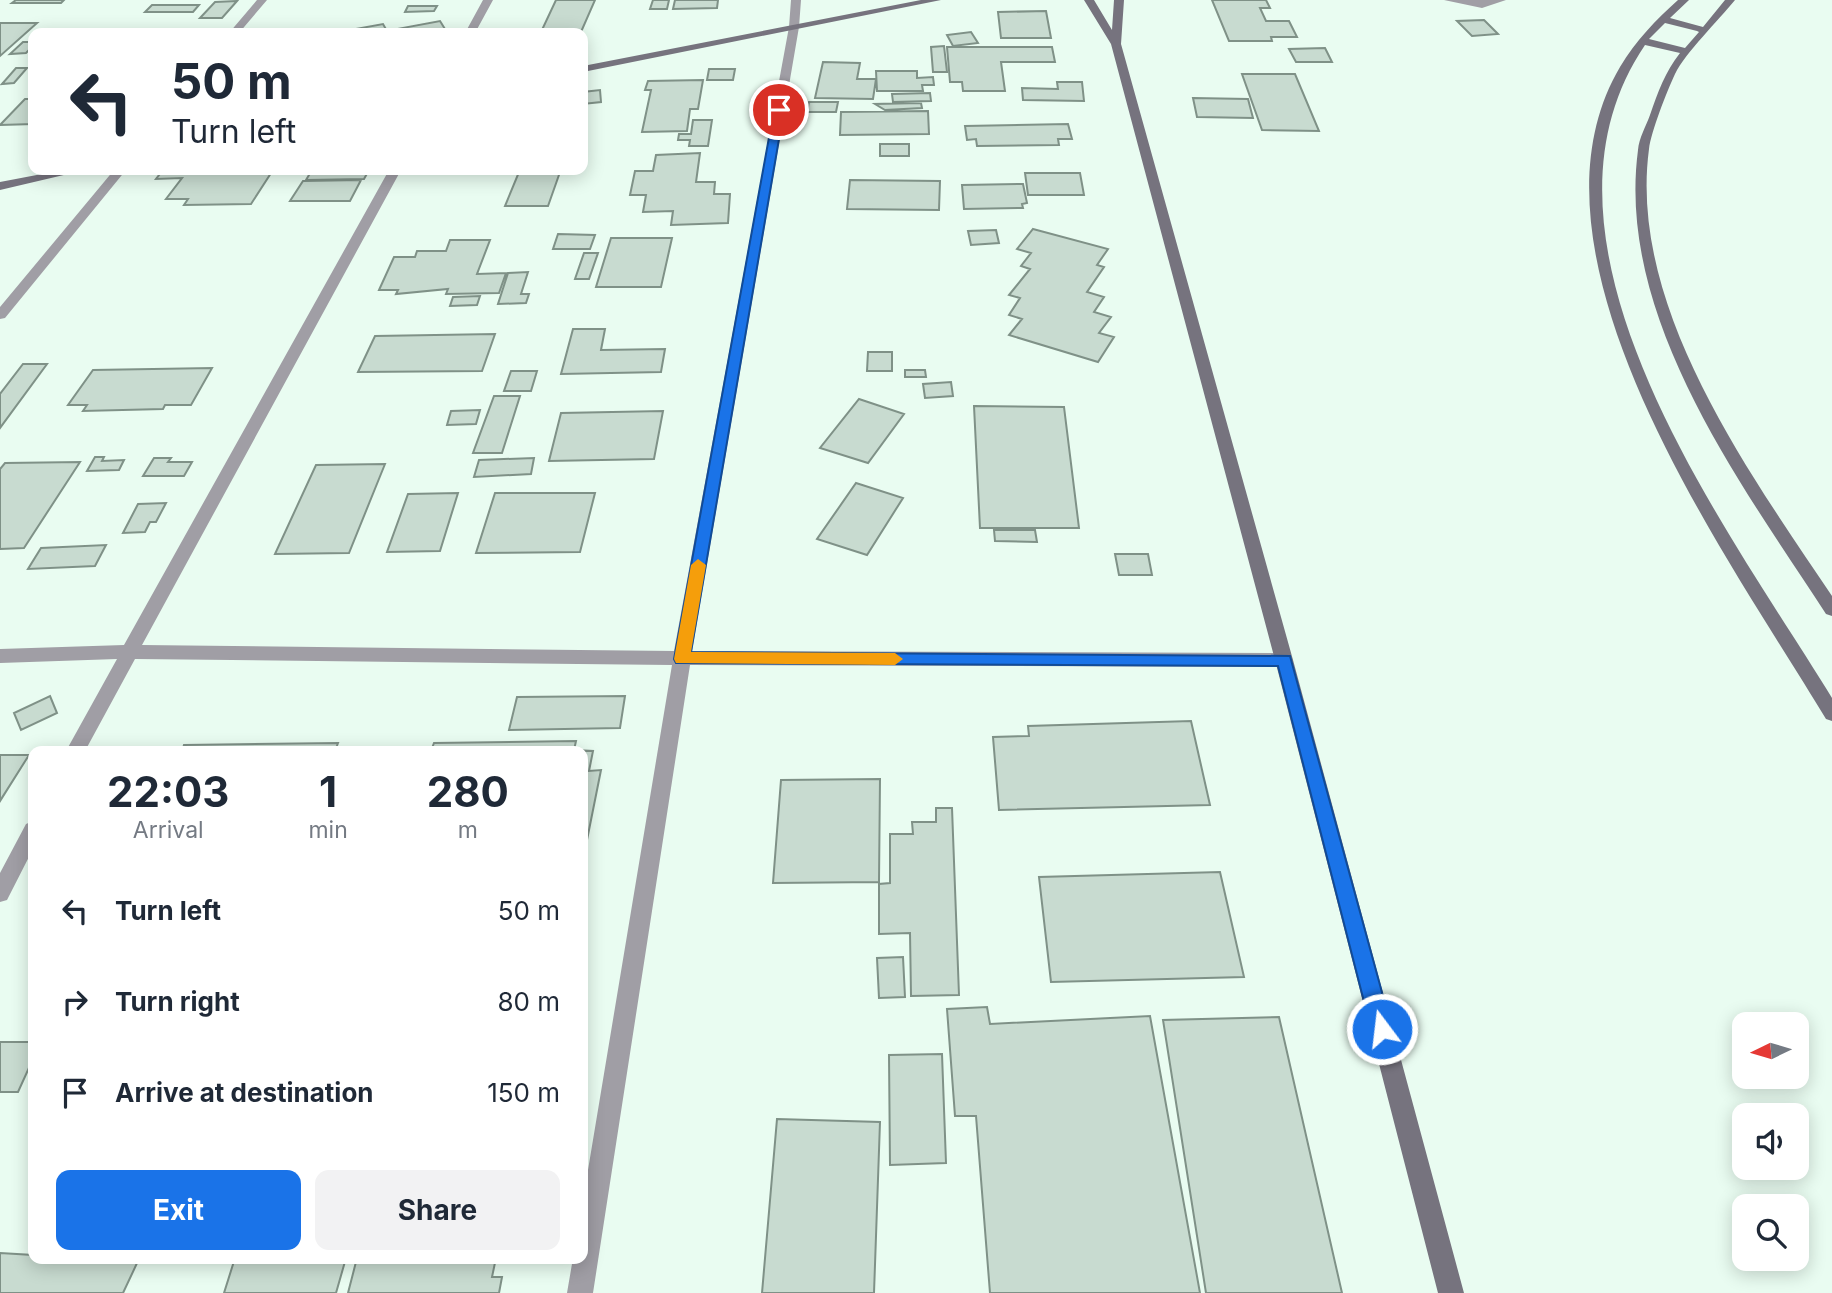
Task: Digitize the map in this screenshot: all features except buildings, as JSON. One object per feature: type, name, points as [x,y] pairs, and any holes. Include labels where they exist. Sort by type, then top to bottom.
[{"type":"street","points":[[238,28],[262,0]]},
{"type":"street","points":[[473,28],[488,0]]},
{"type":"street","points":[[588,1243],[682,659],[794,27],[796,0]]},
{"type":"street","points":[[588,68],[936,0]]},
{"type":"street","points":[[1088,0],[1116,44],[1284,660],[1451,1293]]},
{"type":"street","points":[[1116,44],[1119,0]]},
{"type":"street","points":[[1449,0],[1482,5],[1501,0]]},
{"type":"street","points":[[1684,0],[1643,40],[1627,61],[1611,95],[1600,134],[1595,177],[1599,247],[1621,332],[1665,433],[1832,714]]},
{"type":"street","points":[[1730,0],[1700,29],[1683,51],[1654,106],[1639,168],[1643,232],[1650,268],[1683,362],[1719,434],[1832,610]]},
{"type":"street","points":[[1662,19],[1700,29]]},
{"type":"street","points":[[1643,40],[1683,51]]},
{"type":"street","points":[[0,186],[54,175]]},
{"type":"street","points":[[0,315],[116,175]]},
{"type":"street","points":[[78,746],[392,175]]},
{"type":"street","points":[[0,656],[128,652],[682,659],[1284,660]]},
{"type":"street","points":[[0,893],[28,840]]},
{"type":"street","points":[[580,1293],[585,1264]]},
{"type":"slow traffic","points":[[698,565],[682,659],[895,659]]},
{"type":"route","points":[[779,110],[682,659],[1284,660],[1382,1029]]}]
